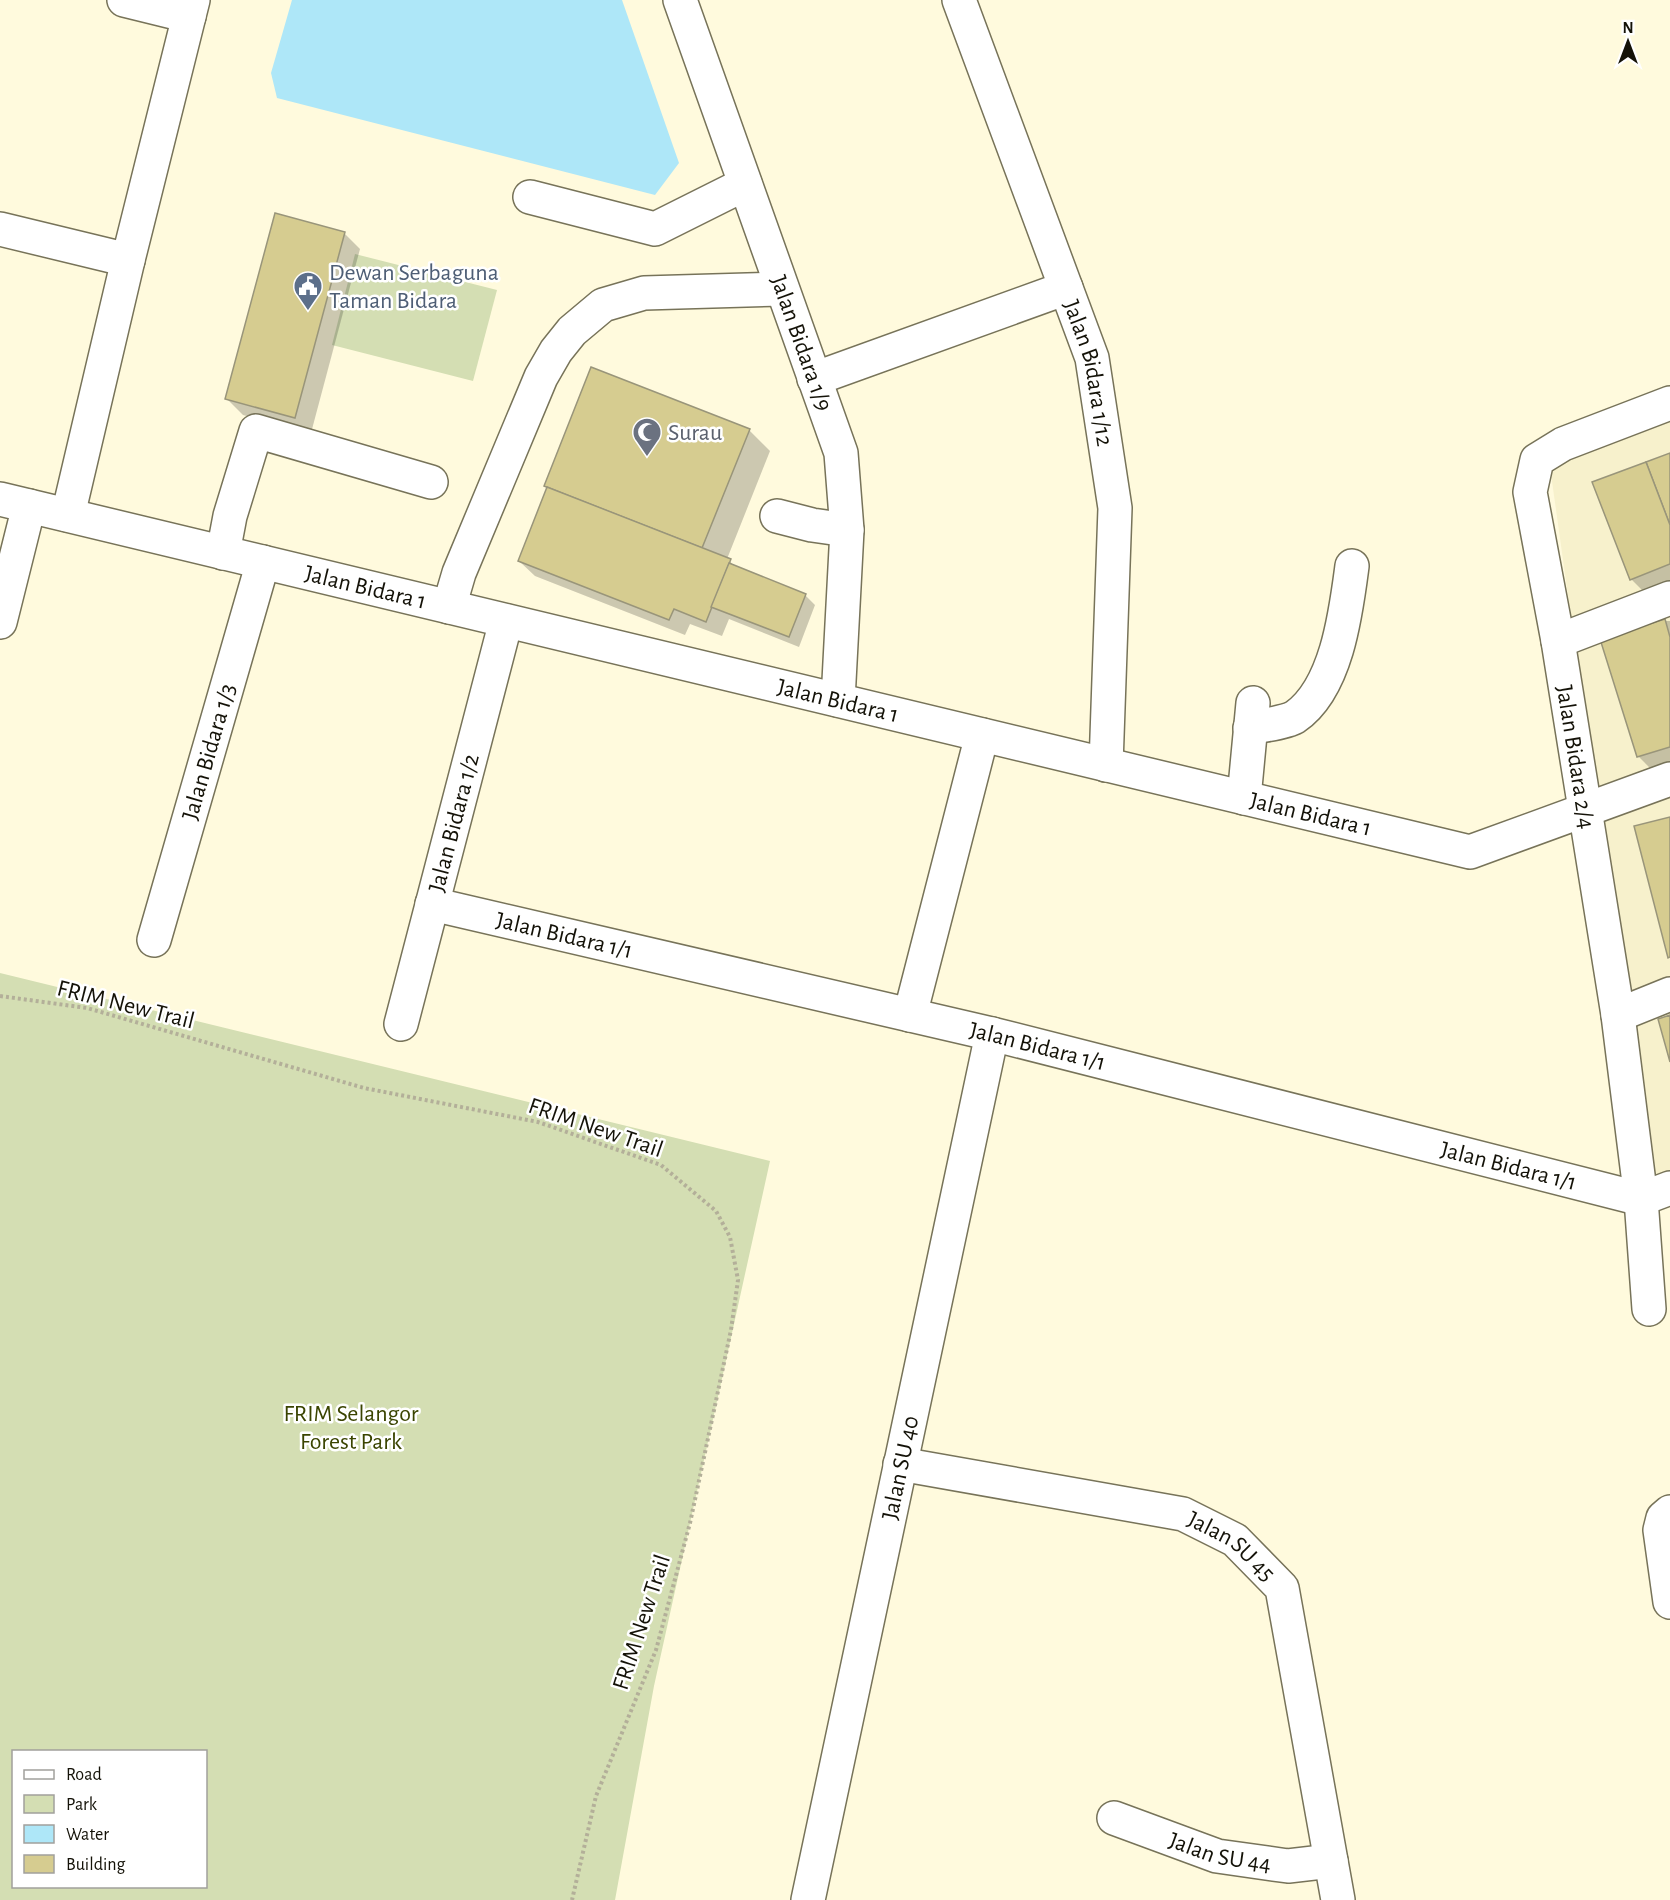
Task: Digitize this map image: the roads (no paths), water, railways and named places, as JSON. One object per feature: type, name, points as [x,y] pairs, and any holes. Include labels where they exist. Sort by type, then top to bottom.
[{"type":"street","points":[[68,515],[128,260],[191,8],[124,0]]},
{"type":"street","name":"Jalan Bidara 1/9","points":[[680,0],[841,453],[846,530],[838,700]]},
{"type":"street","name":"Jalan Bidara 1/12","points":[[959,0],[1092,358],[1115,508],[1106,765]]},
{"type":"street","points":[[530,197],[655,229],[745,184]]},
{"type":"street","points":[[0,229],[128,260]]},
{"type":"street","points":[[814,379],[1066,288]]},
{"type":"street","points":[[449,607],[459,573],[541,377],[556,351],[572,331],[603,305],[644,293],[782,289]]},
{"type":"street","name":"Jalan Bidara 2/4","points":[[1649,1309],[1655,1193],[1618,1015],[1558,641],[1530,492],[1537,460],[1563,444],[1670,403]]},
{"type":"street","points":[[223,553],[230,516],[256,431],[431,482]]},
{"type":"street","points":[[0,622],[15,503]]},
{"type":"street","name":"Jalan Bidara 1","points":[[15,503],[1470,852],[1670,779]]},
{"type":"street","points":[[777,516],[812,525],[846,530]]},
{"type":"street","name":"Jalan Bidara 1/3","points":[[154,940],[263,562]]},
{"type":"street","points":[[1244,798],[1252,716],[1293,718],[1315,699],[1329,669],[1344,625],[1352,566]]},
{"type":"street","points":[[1558,641],[1670,598]]},
{"type":"street","name":"Jalan Bidara 1/2","points":[[401,1024],[506,621]]},
{"type":"street","points":[[910,1015],[982,735]]},
{"type":"street","name":"Jalan Bidara 1/1","points":[[432,904],[992,1034],[1655,1193]]},
{"type":"street","points":[[1618,1015],[1670,994]]},
{"type":"street","name":"Jalan SU 40","points":[[808,1900],[992,1034]]},
{"type":"street","name":"Jalan SU 45","points":[[900,1464],[1183,1514],[1235,1540],[1282,1588],[1338,1900]]},
{"type":"street","points":[[1670,1512],[1663,1518],[1660,1530],[1670,1602]]},
{"type":"street","name":"Jalan SU 44","points":[[1114,1818],[1217,1856],[1288,1866],[1331,1861]]},
{"type":"water","points":[[292,0],[622,0],[679,163],[655,195],[277,98],[271,73]]},
{"type":"place","name":"Dewan Serbaguna Taman Bidara","points":[[308,312]]},
{"type":"place","name":"Surau","points":[[647,458]]},
{"type":"park label","name":"FRIM Selangor Forest Park","points":[[351,1427]]}]
